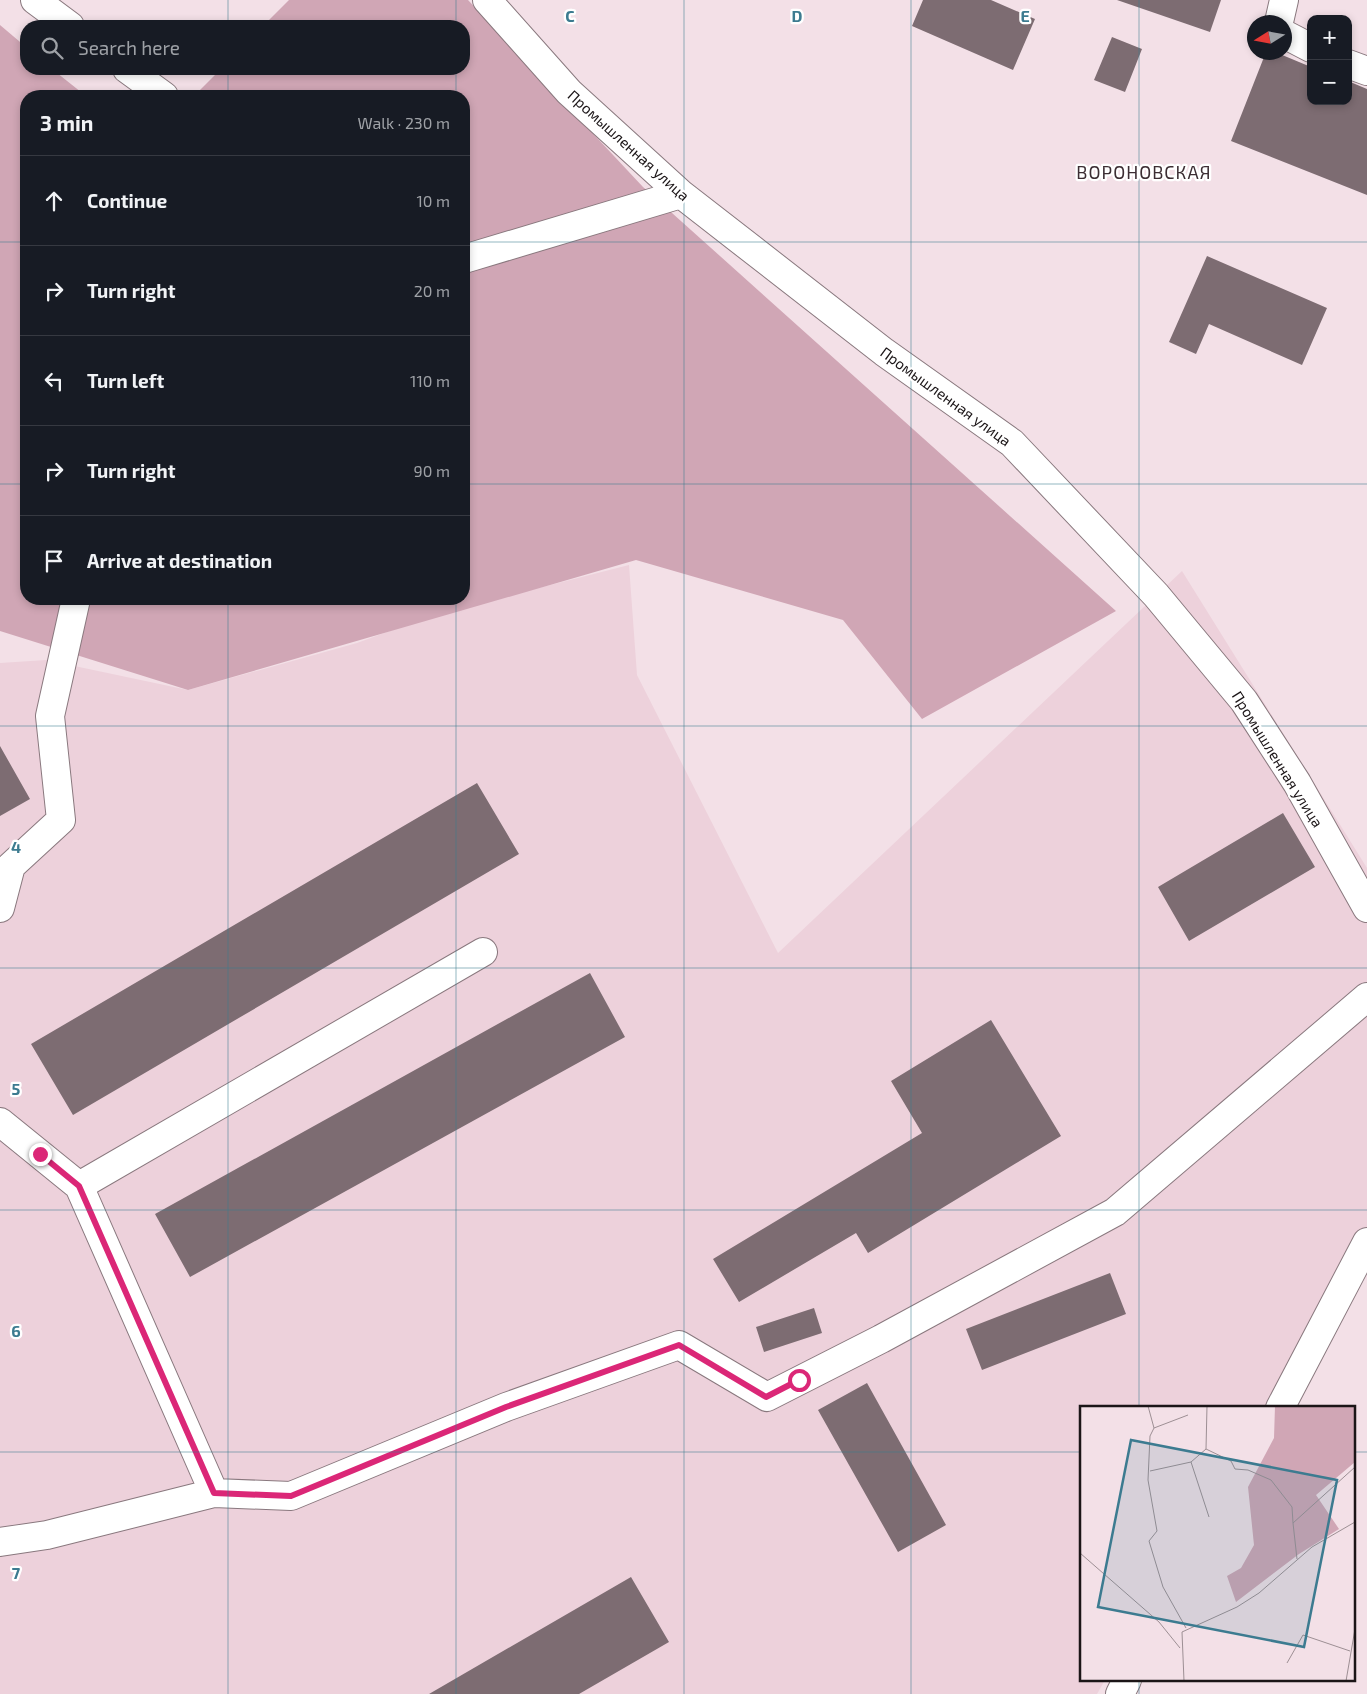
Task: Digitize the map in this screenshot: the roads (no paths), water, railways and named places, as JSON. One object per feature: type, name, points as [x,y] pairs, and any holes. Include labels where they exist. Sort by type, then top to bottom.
[{"type":"street","points":[[35,0],[62,20]]},
{"type":"street","name":"Промышленная улица","points":[[487,0],[569,92],[681,194],[884,352],[1012,443],[1156,595],[1244,701],[1297,783],[1367,908]]},
{"type":"street","points":[[1281,15],[1284,0]]},
{"type":"street","points":[[1292,38],[1307,46]]},
{"type":"street","points":[[1352,65],[1367,71]]},
{"type":"street","points":[[135,75],[156,90]]},
{"type":"street","points":[[470,257],[681,194]]},
{"type":"street","points":[[0,908],[12,866],[62,820],[50,716],[75,605]]},
{"type":"street","points":[[79,1186],[483,952]]},
{"type":"street","points":[[0,1542],[46,1535],[214,1493],[291,1496],[506,1407],[679,1345],[766,1397],[881,1339],[1115,1212],[1367,997]]},
{"type":"street","points":[[0,1122],[79,1186],[214,1493]]},
{"type":"street","points":[[1281,1406],[1367,1242]]},
{"type":"street","points":[[1120,1694],[1126,1682]]},
{"type":"district","name":"ВОРОНОВСКАЯ","points":[[1144,172]]}]
